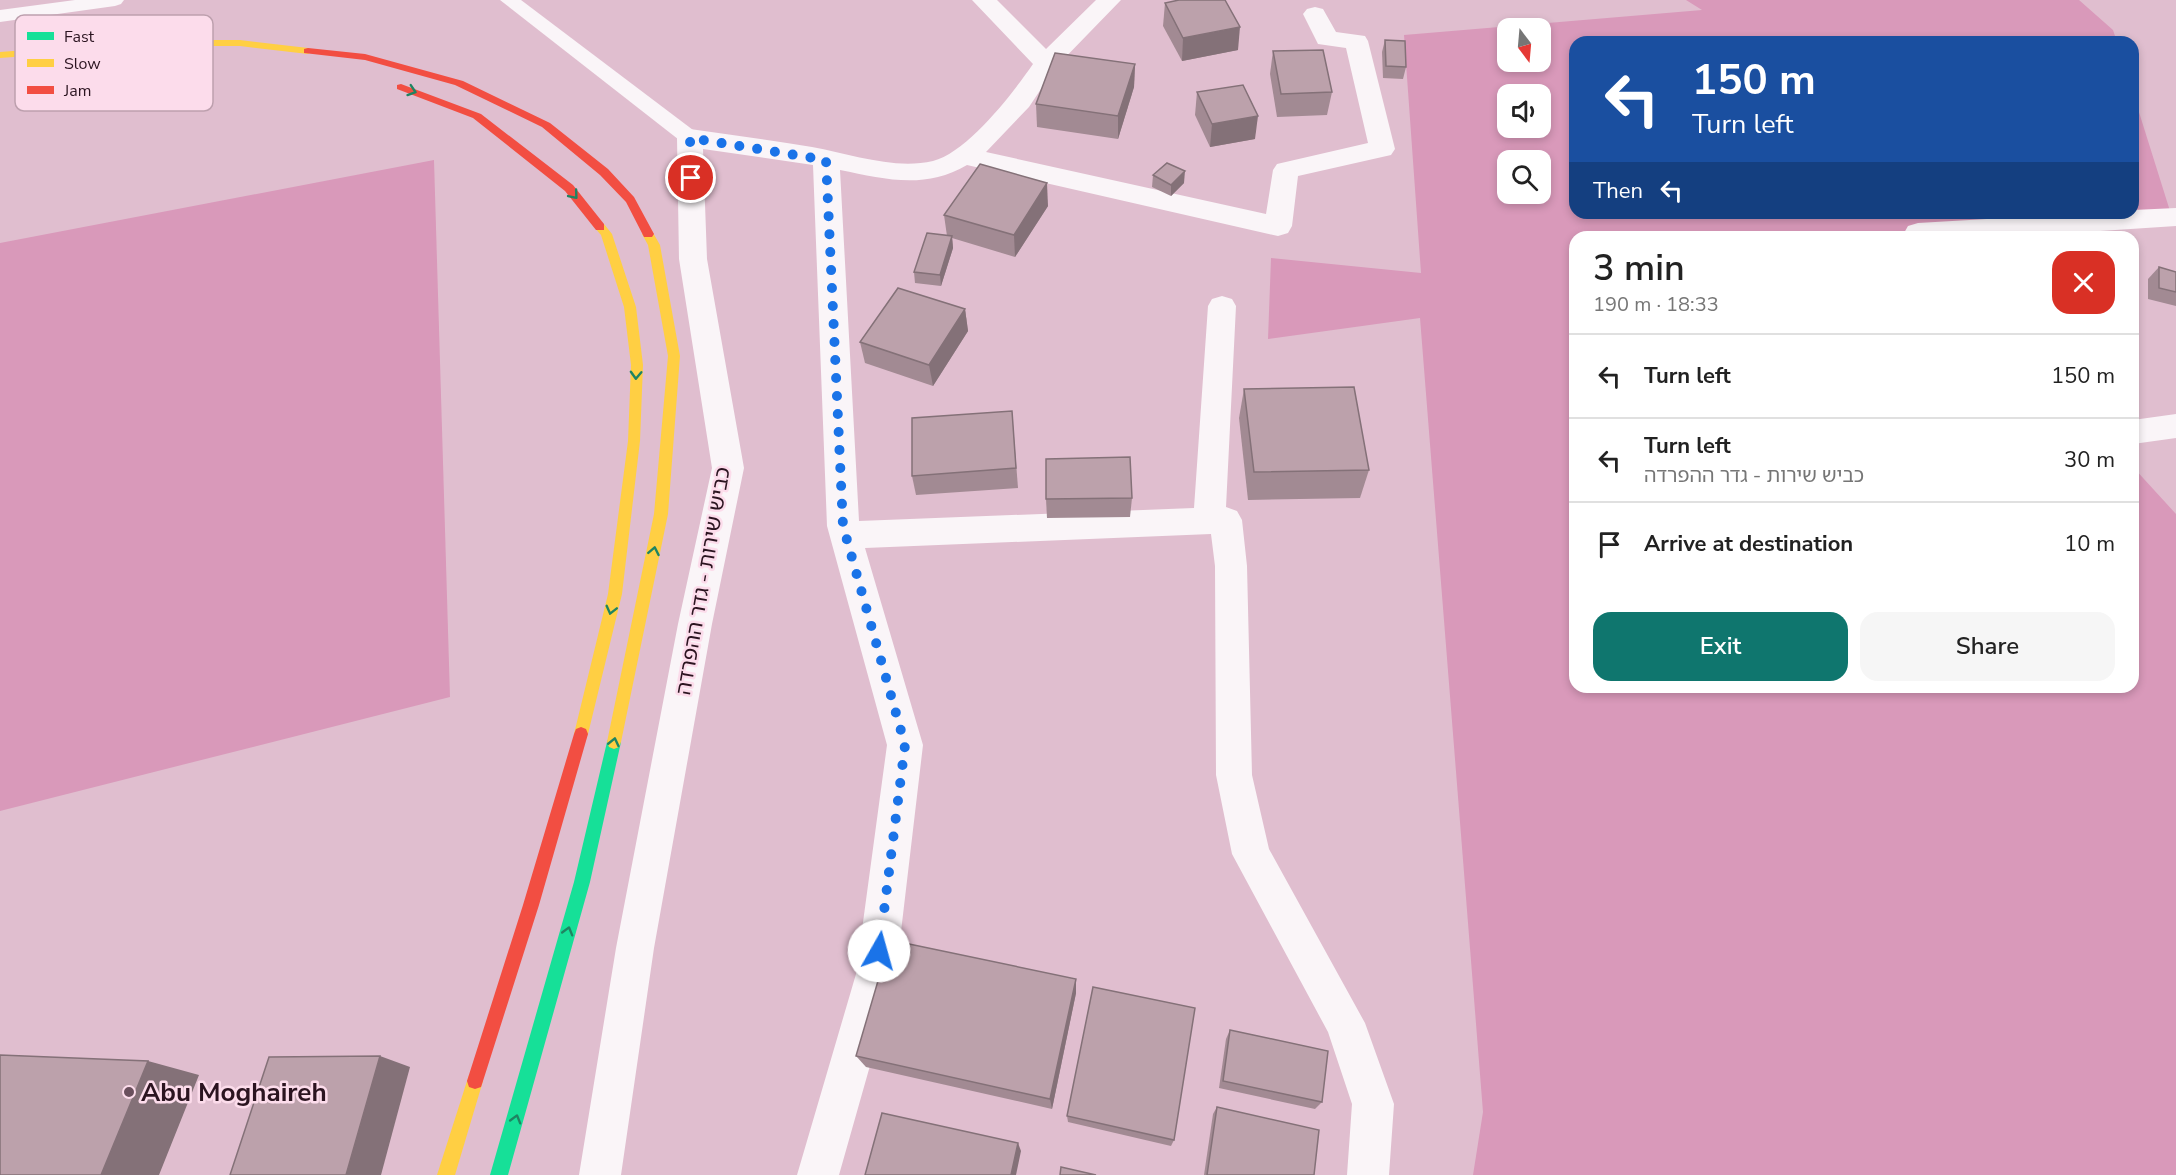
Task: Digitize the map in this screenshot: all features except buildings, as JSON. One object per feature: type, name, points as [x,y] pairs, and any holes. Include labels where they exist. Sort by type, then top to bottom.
[{"type":"main road","points":[[213,43],[240,43],[365,57],[459,83],[546,124],[604,172],[630,200],[654,245],[674,356],[661,514],[627,684],[582,882],[499,1175]]},
{"type":"main road","points":[[0,55],[15,54]]},
{"type":"main road","points":[[390,84],[412,90],[477,116],[569,188],[606,234],[630,307],[637,365],[634,441],[615,594],[577,749],[531,905],[446,1175]]},
{"type":"street","points":[[984,0],[1046,63]]},
{"type":"street","points":[[690,138],[899,173],[940,169],[972,151],[1020,101],[1046,63],[1109,0]]},
{"type":"street","points":[[964,156],[1278,226],[1286,170],[1382,149],[1356,41],[1327,39],[1315,14]]},
{"type":"street","name":"כביש שירות - גדר ההפרדה","points":[[600,1175],[635,948],[693,635],[728,468],[693,259],[690,138]]},
{"type":"street","points":[[818,1175],[876,974],[905,745],[843,526],[826,160]]},
{"type":"street","points":[[2139,219],[2176,217]]},
{"type":"street","points":[[1914,228],[2128,219]]},
{"type":"street","points":[[1209,520],[1222,306]]},
{"type":"street","points":[[2139,431],[2176,426]]},
{"type":"street","points":[[846,535],[1226,520],[1231,566],[1234,775],[1251,854],[1346,1023],[1373,1104],[1368,1175]]},
{"type":"lane","points":[[0,16],[115,0]]},
{"type":"lane","points":[[509,0],[690,138]]},
{"type":"shaded area","points":[[1686,0],[2079,0],[2113,30],[2115,36],[1569,36],[1569,219],[2135,219],[2082,231],[1569,231],[1569,693],[2139,693],[2139,474],[2176,514],[2176,1175],[1473,1175],[1483,1112],[1420,318],[1268,339],[1271,258],[1421,273],[1404,35],[1497,27],[1497,72],[1551,72],[1551,23],[1702,10]]},
{"type":"shaded area","points":[[2139,112],[2170,211],[2139,218]]},
{"type":"shaded area","points":[[434,160],[450,697],[0,811],[0,243]]},
{"type":"traffic: fast","points":[[499,1175],[582,882],[614,742]]},
{"type":"traffic: slow","points":[[213,43],[240,43],[308,51]]},
{"type":"traffic: slow","points":[[0,55],[15,54]]},
{"type":"traffic: slow","points":[[581,734],[615,594],[634,441],[637,365],[630,307],[606,234],[600,227]]},
{"type":"traffic: slow","points":[[614,742],[661,514],[674,356],[654,245],[648,234]]},
{"type":"traffic: slow","points":[[446,1175],[475,1081]]},
{"type":"traffic: jam","points":[[308,51],[365,57],[459,83],[546,125],[604,172],[630,200],[648,234]]},
{"type":"traffic: jam","points":[[401,87],[477,116],[569,188],[600,227]]},
{"type":"traffic: jam","points":[[475,1081],[531,905],[581,734]]},
{"type":"place","name":"Abu Moghaireh","points":[[129,1092]]},
{"type":"route","points":[[691,178],[690,138],[826,160],[843,526],[905,745],[879,951]]}]
